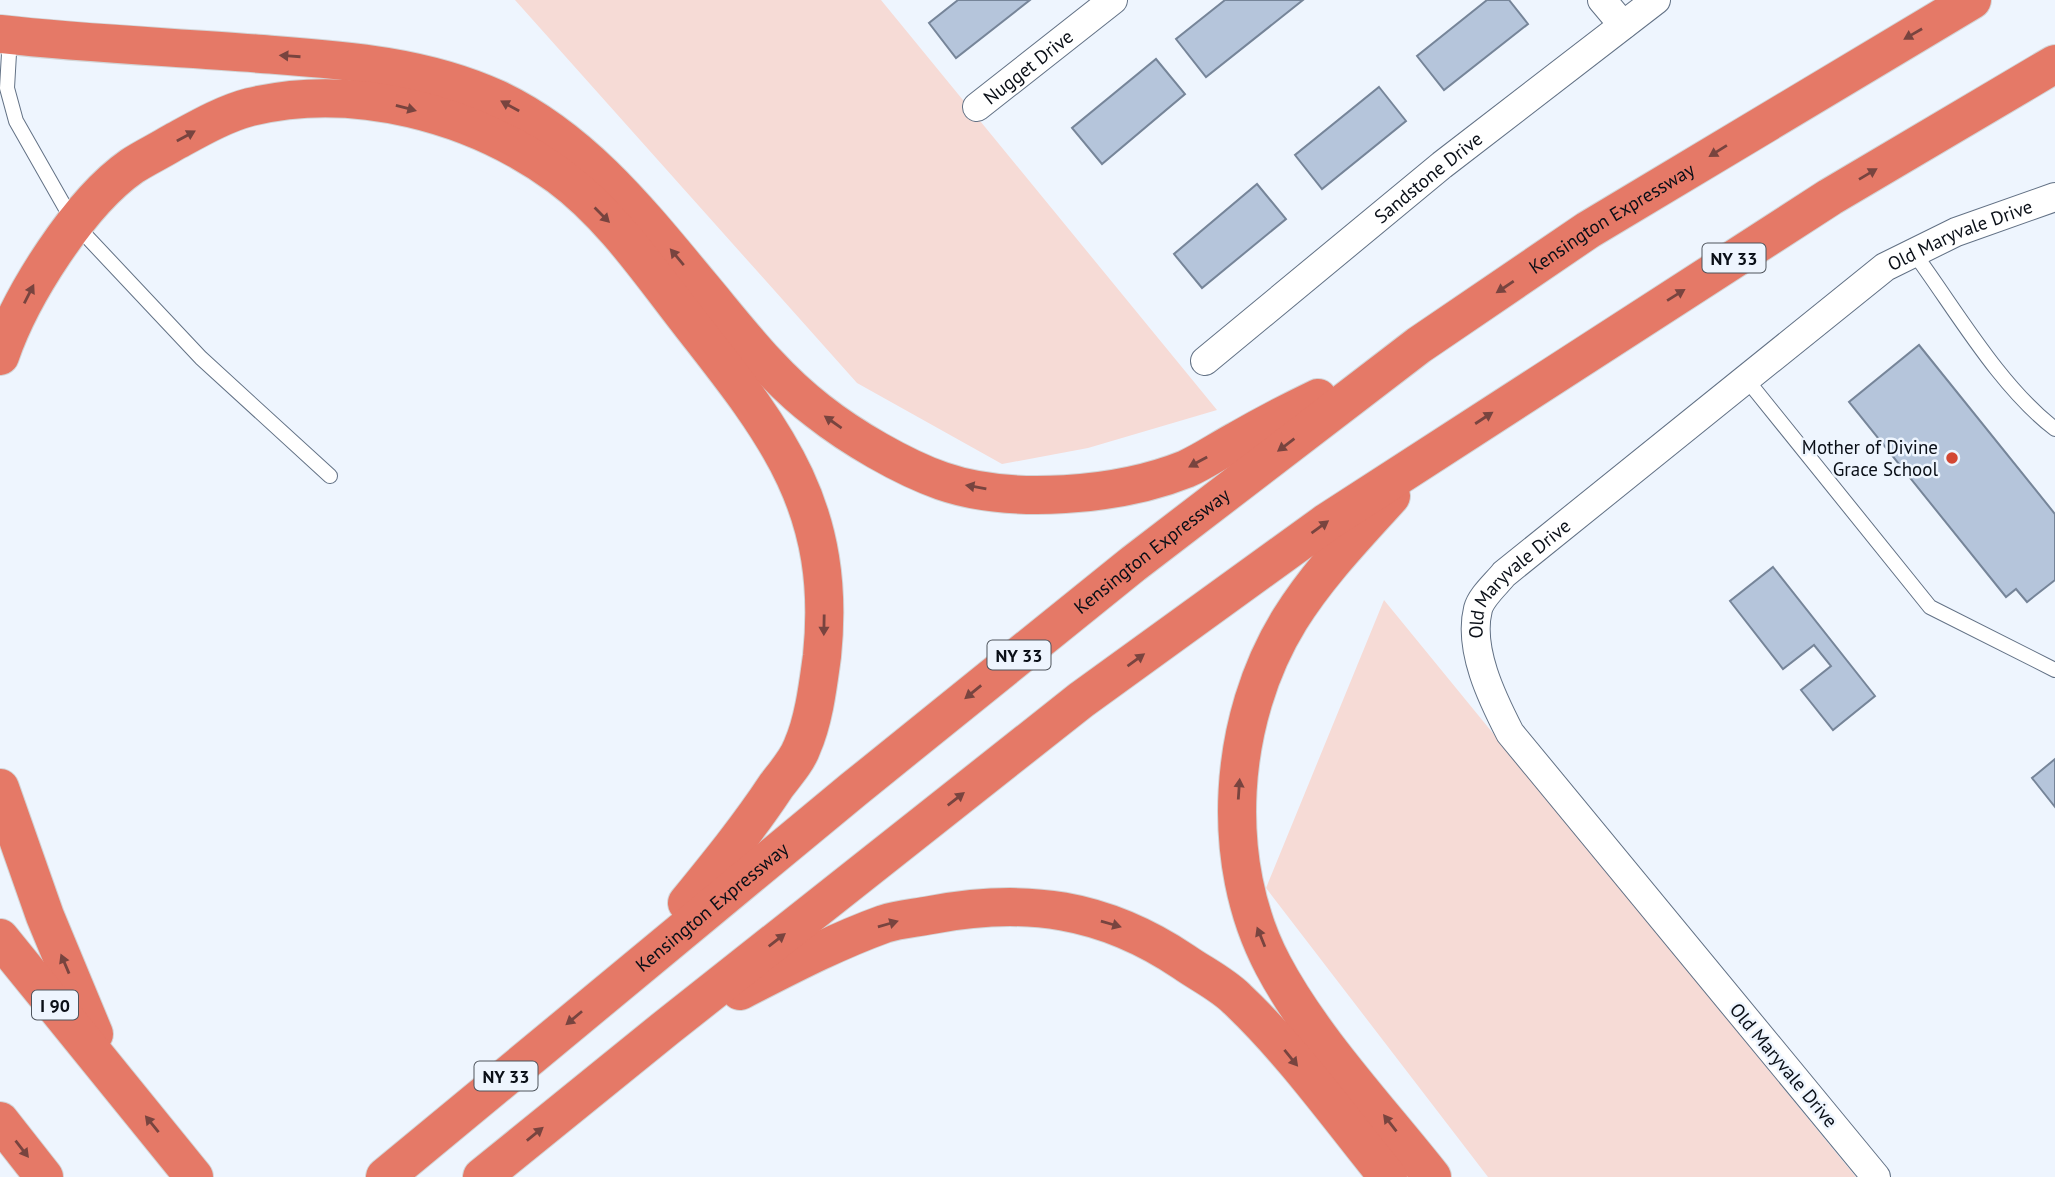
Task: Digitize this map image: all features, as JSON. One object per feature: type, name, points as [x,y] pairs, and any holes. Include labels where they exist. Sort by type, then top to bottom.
[{"type":"highway","name":"Kensington Expressway","points":[[385,1177],[627,975],[1122,572],[1419,345],[1588,230],[1972,0]]},
{"type":"highway","points":[[5,34],[349,60],[446,79],[497,99],[538,122],[587,160],[632,203],[766,364],[816,410],[848,433],[943,481],[998,491],[1038,494],[1090,492],[1132,486],[1187,468],[1419,345]]},
{"type":"highway","name":"NY 33","points":[[482,1177],[1081,700],[1327,522],[1830,197],[2050,66]]},
{"type":"highway","points":[[0,356],[37,278],[74,223],[129,168],[194,131],[246,108],[301,99],[333,99],[393,105],[447,119],[512,146],[561,177],[606,218],[749,399],[775,436],[804,495],[821,557],[825,627],[818,686],[802,748],[734,846],[627,975]]},
{"type":"highway","points":[[1427,456],[1326,568],[1289,621],[1264,674],[1245,734],[1239,789],[1238,857],[1248,903],[1272,963],[1296,1004],[1432,1177]]},
{"type":"highway","points":[[0,788],[45,916],[110,1072]]},
{"type":"highway","points":[[666,1028],[824,948],[887,923],[958,910],[1016,905],[1045,907],[1120,925],[1171,953],[1235,997],[1279,1044],[1388,1177]]},
{"type":"highway","name":"I 90","points":[[0,938],[194,1177]]},
{"type":"highway","points":[[0,1121],[44,1177]]},
{"type":"street","name":"Nugget Drive","points":[[977,107],[1113,0]]},
{"type":"street","points":[[1602,0],[1623,25]]},
{"type":"street","name":"Sandstone Drive","points":[[1205,361],[1441,165],[1656,0]]},
{"type":"street","name":"Old Maryvale Drive","points":[[1876,1177],[1510,733],[1498,710],[1476,645],[1478,607],[1504,574],[1885,267],[1956,232],[2055,197]]},
{"type":"lane","points":[[5,34],[8,88],[16,121],[74,223],[201,358],[330,476]]},
{"type":"lane","points":[[1914,253],[1990,358],[2035,414],[2055,429]]},
{"type":"lane","points":[[1747,380],[1930,607],[2055,670]]},
{"type":"shaded area","points":[[515,0],[881,0],[1217,410],[1088,448],[1002,464],[857,383]]},
{"type":"shaded area","points":[[1384,600],[1856,1177],[1488,1177],[1266,888]]},
{"type":"building","points":[[958,0],[1030,0],[956,58],[929,23]]},
{"type":"building","points":[[1225,0],[1303,0],[1206,77],[1176,39]]},
{"type":"building","points":[[1487,0],[1509,0],[1528,24],[1444,90],[1417,56]]},
{"type":"building","points":[[1156,59],[1185,94],[1102,164],[1072,128]]},
{"type":"building","points":[[1379,87],[1406,121],[1322,189],[1295,155]]},
{"type":"building","points":[[1257,184],[1286,219],[1202,288],[1174,254]]},
{"type":"building","name":"Mother of Divine Grace School","points":[[1919,345],[2055,514],[2055,580],[2027,602],[2016,589],[2006,597],[1849,402]]},
{"type":"building","points":[[1773,567],[1875,696],[1833,730],[1801,690],[1831,666],[1814,645],[1783,669],[1730,601]]},
{"type":"building","points":[[2055,759],[2055,807],[2032,778]]},
{"type":"place","name":"Mother of Divine Grace School","points":[[1952,458]]}]
